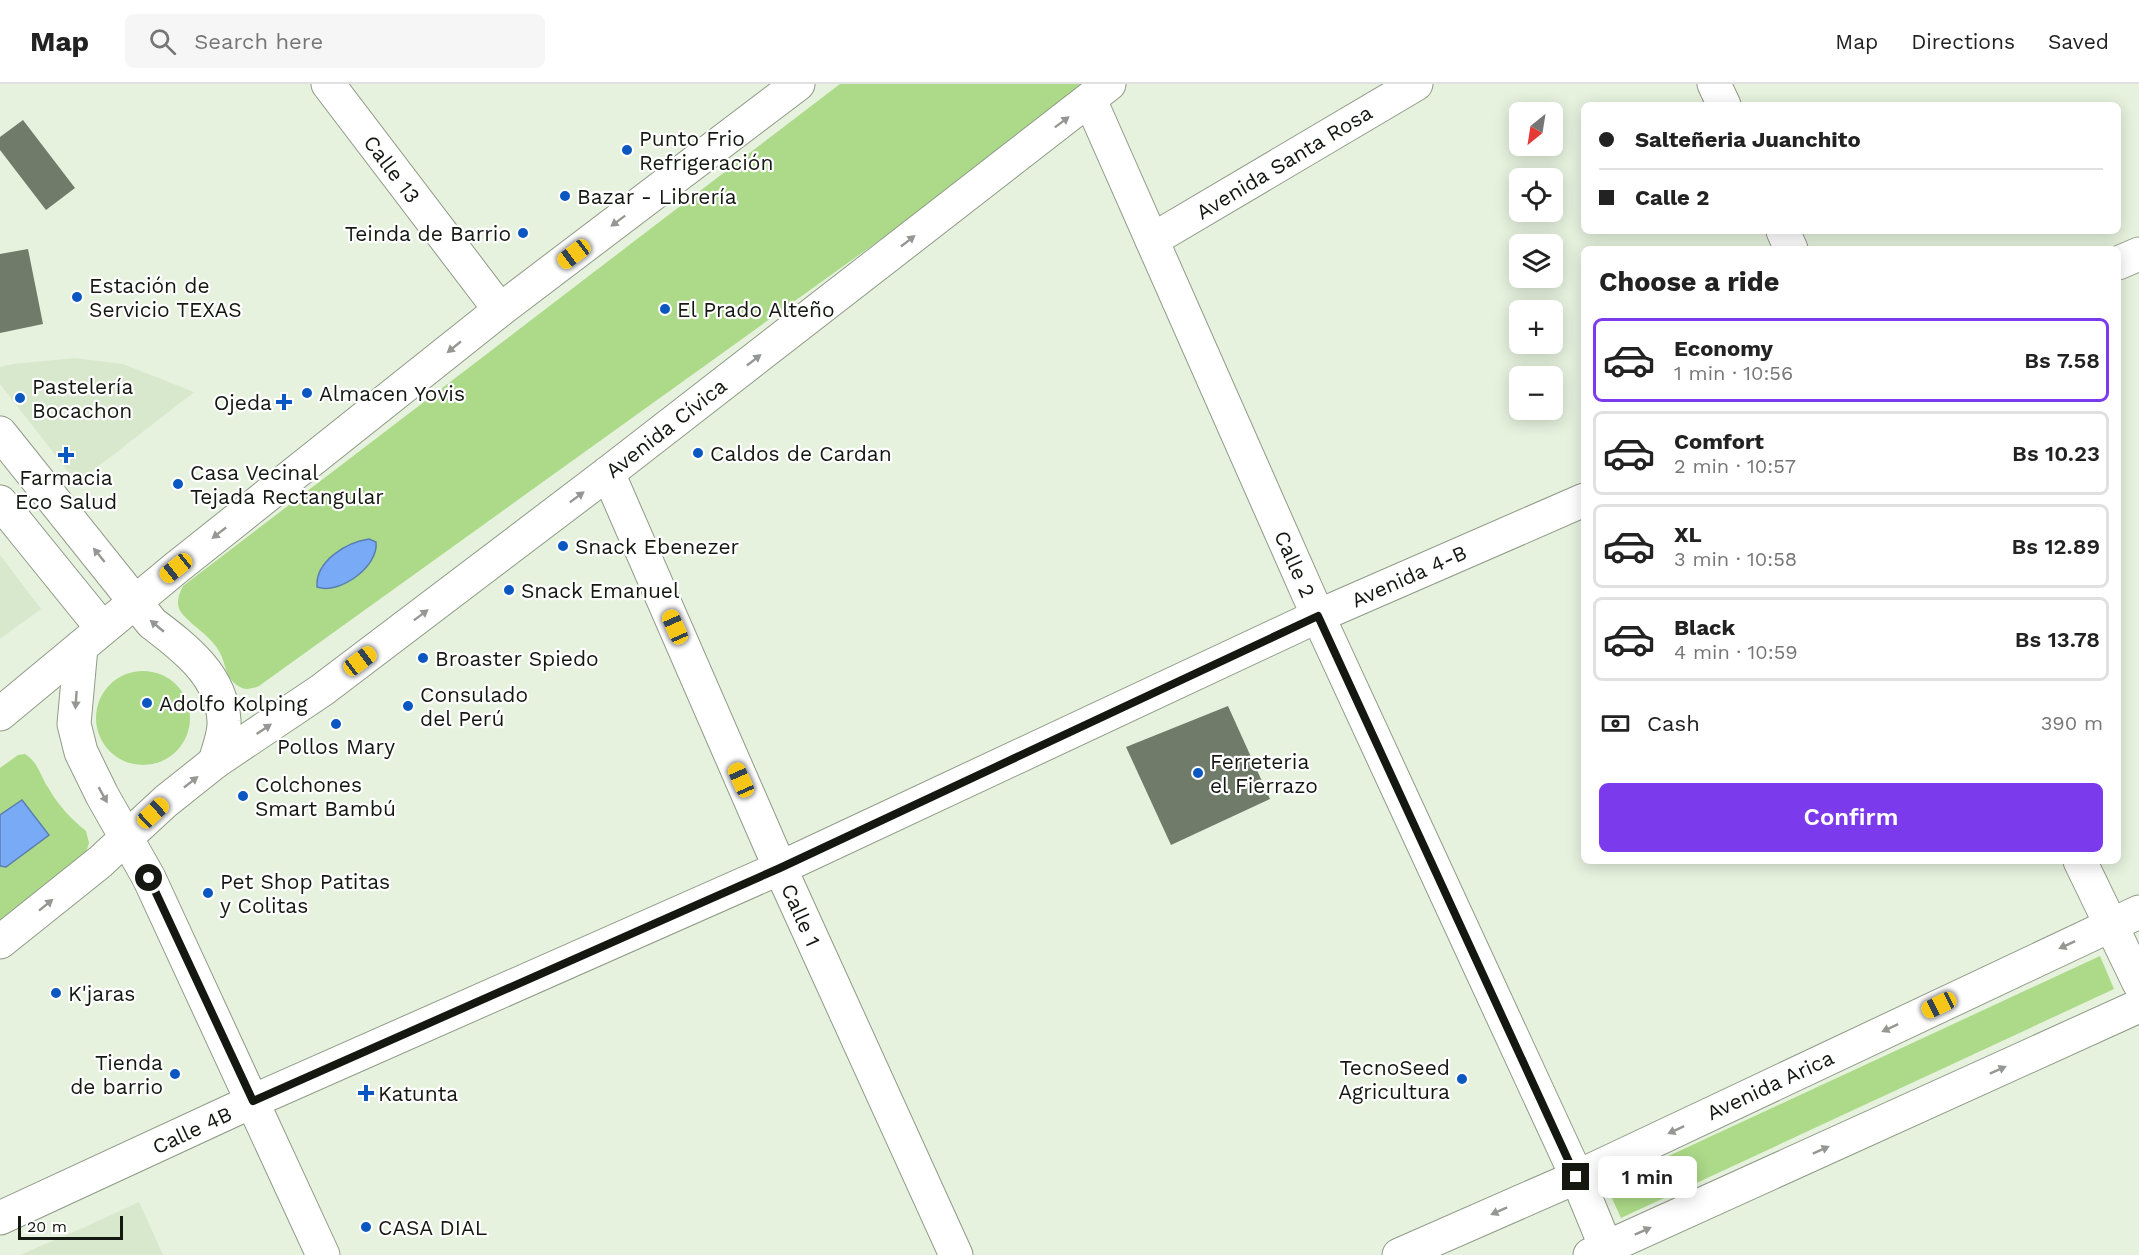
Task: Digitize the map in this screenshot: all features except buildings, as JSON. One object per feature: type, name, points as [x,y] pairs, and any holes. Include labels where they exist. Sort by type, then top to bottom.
[{"type":"street","name":"Calle 13","points":[[328,84],[500,310]]},
{"type":"street","points":[[0,714],[135,601],[500,310],[798,84]]},
{"type":"street","name":"Avenida Santa Rosa","points":[[1152,240],[1416,84]]},
{"type":"street","points":[[1714,84],[1723,102]]},
{"type":"street","name":"Calle 2","points":[[1100,92],[1152,240],[1318,616],[1576,1177],[1601,1253]]},
{"type":"street","name":"Avenida Cívica","points":[[128,837],[166,801],[216,762],[322,690],[608,473],[1100,92]]},
{"type":"street","points":[[2121,262],[2139,254]]},
{"type":"street","points":[[0,433],[152,623],[183,647],[207,673],[220,696],[225,723],[216,762]]},
{"type":"street","name":"Calle 1","points":[[608,473],[780,868],[956,1255]]},
{"type":"street","name":"Avenida 4-B","points":[[780,868],[1318,616],[1581,501]]},
{"type":"street","points":[[0,502],[92,637],[74,724],[81,752],[102,795],[128,837],[149,878],[323,1255]]},
{"type":"street","points":[[0,942],[128,837]]},
{"type":"street","points":[[2082,864],[2125,918],[2139,983]]},
{"type":"street","name":"Calle 4B","points":[[0,1218],[253,1101],[780,868]]},
{"type":"street","name":"Avenida Arica","points":[[1399,1255],[1576,1177],[2125,918]]},
{"type":"street","points":[[1601,1253],[2139,1006]]},
{"type":"shaded area","points":[[75,358],[123,364],[194,392],[77,483],[0,384],[0,367]]},
{"type":"shaded area","points":[[0,555],[41,609],[0,639]]},
{"type":"shaded area","points":[[139,1202],[163,1255],[20,1255],[87,1226]]},
{"type":"green space","name":"El Prado Alteño","points":[[840,84],[1084,84],[1037,127],[259,686],[245,689],[233,682],[216,647],[179,609],[178,599],[183,586]]},
{"type":"green space","points":[[143,671],[161,675],[176,685],[186,700],[190,718],[186,736],[176,751],[161,761],[143,765],[125,761],[110,751],[100,736],[96,718],[100,700],[110,685],[125,675]]},
{"type":"green space","points":[[25,754],[36,766],[61,806],[86,831],[89,843],[85,856],[0,921],[0,768],[18,755]]},
{"type":"green space","points":[[2100,956],[2114,989],[1621,1218],[1606,1185]]},
{"type":"water","points":[[369,539],[376,542],[375,551],[365,569],[347,583],[336,587],[317,587],[321,569],[334,554],[351,544]]},
{"type":"water","points":[[22,800],[49,835],[6,867],[0,866],[0,815]]},
{"type":"place","name":"Punto Frio Refrigeración","points":[[627,150]]},
{"type":"place","name":"Bazar - Librería","points":[[565,196]]},
{"type":"place","name":"Teinda de Barrio","points":[[523,233]]},
{"type":"place","name":"Estación de Servicio TEXAS","points":[[77,297]]},
{"type":"place","name":"El Prado Alteño","points":[[665,309]]},
{"type":"place","name":"Almacen Yovis","points":[[307,393]]},
{"type":"place","name":"Pastelería Bocachon","points":[[20,398]]},
{"type":"place","name":"Ojeda","points":[[284,402]]},
{"type":"place","name":"Caldos de Cardan","points":[[698,453]]},
{"type":"place","name":"Farmacia Eco Salud","points":[[66,455]]},
{"type":"place","name":"Casa Vecinal Tejada Rectangular","points":[[178,484]]},
{"type":"place","name":"Snack Ebenezer","points":[[563,546]]},
{"type":"place","name":"Snack Emanuel","points":[[509,590]]},
{"type":"place","name":"Broaster Spiedo","points":[[423,658]]},
{"type":"place","name":"Adolfo Kolping","points":[[147,703]]},
{"type":"place","name":"Consulado del Perú","points":[[408,706]]},
{"type":"place","name":"Pollos Mary","points":[[336,724]]},
{"type":"place","name":"Ferreteria el Fierrazo","points":[[1198,773]]},
{"type":"place","name":"Colchones Smart Bambú","points":[[243,796]]},
{"type":"place","name":"Pet Shop Patitas y Colitas","points":[[208,893]]},
{"type":"place","name":"K'jaras","points":[[56,993]]},
{"type":"place","name":"Tienda de barrio","points":[[175,1074]]},
{"type":"place","name":"TecnoSeed Agricultura","points":[[1462,1079]]},
{"type":"place","name":"Katunta","points":[[366,1093]]},
{"type":"place","name":"CASA DIAL","points":[[366,1227]]},
{"type":"route","points":[[149,878],[253,1101],[780,868],[1318,616],[1576,1177]]}]
